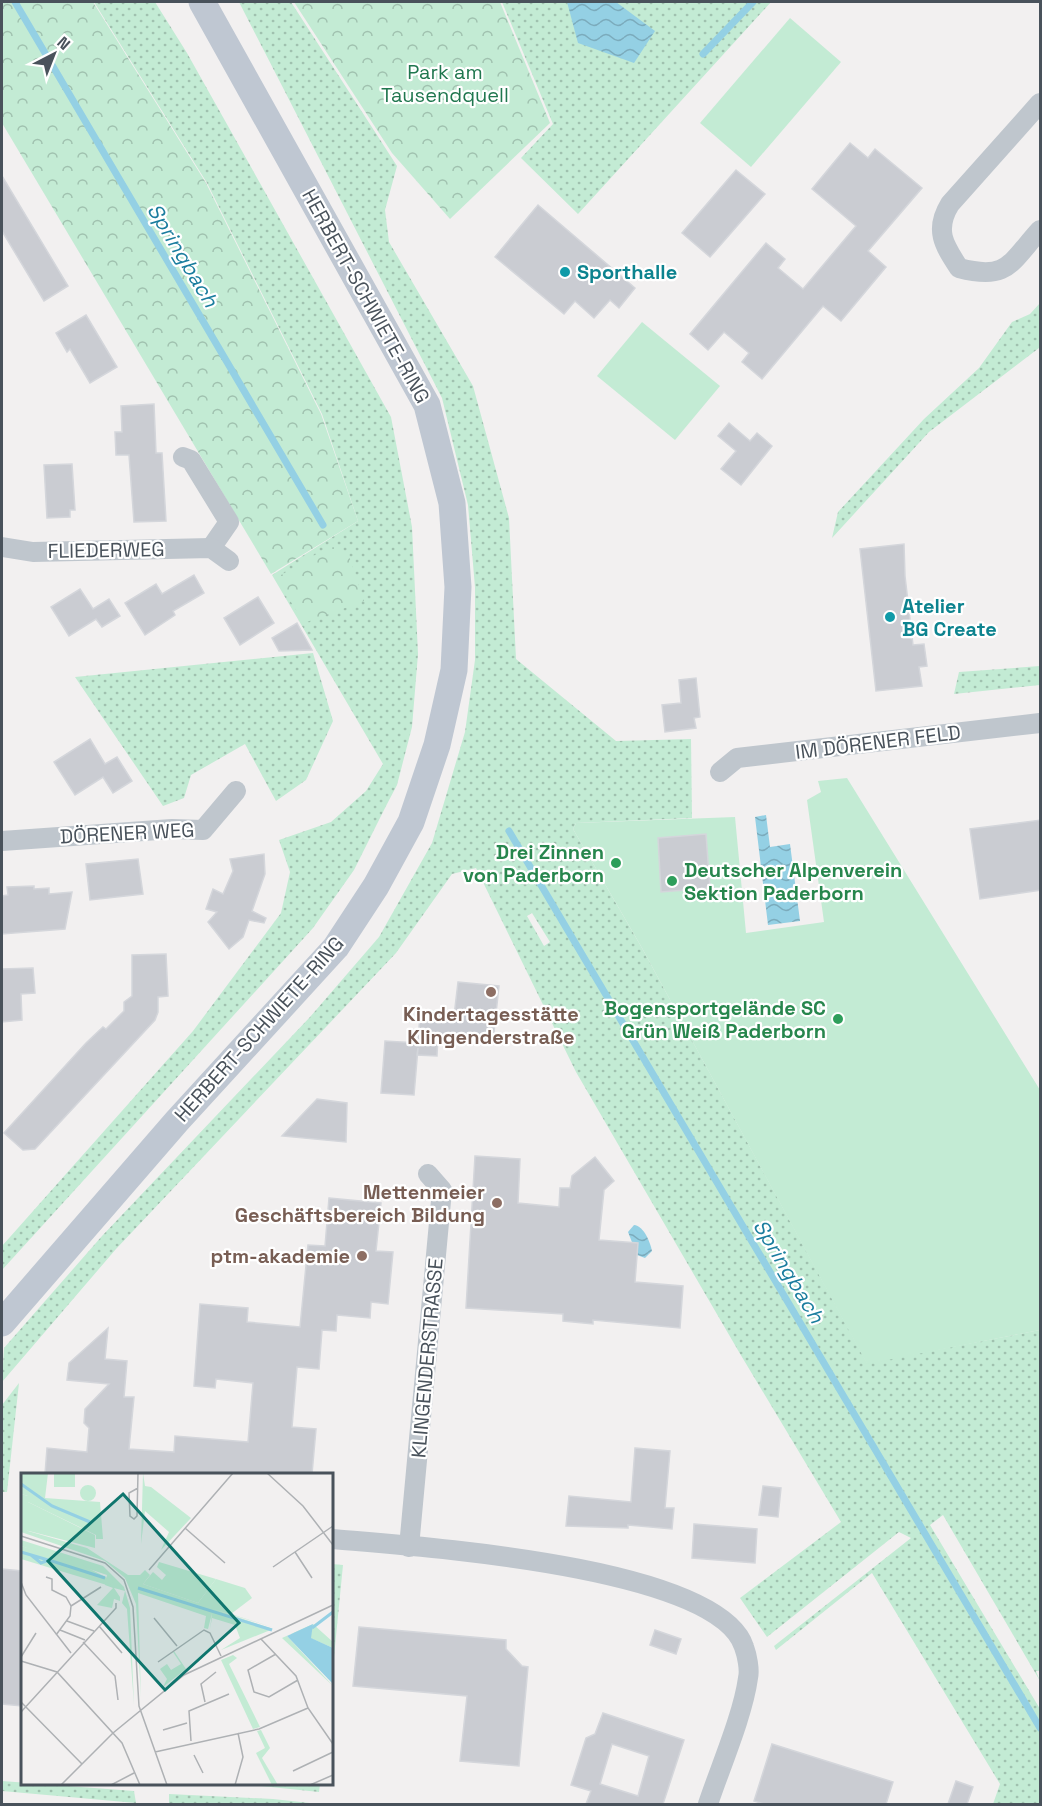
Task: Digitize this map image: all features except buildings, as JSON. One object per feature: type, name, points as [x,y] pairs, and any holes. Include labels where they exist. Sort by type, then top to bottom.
[{"type":"main road","name":"HERBERT-SCHWIETE-RING","points":[[2,1323],[177,1121],[336,947],[376,886],[411,822],[437,745],[454,670],[458,587],[452,503],[427,405],[202,2]]},
{"type":"street","points":[[1041,103],[979,170],[942,217],[943,244],[959,268],[985,275],[1003,270],[1041,230]]},
{"type":"street","points":[[183,457],[191,460],[229,522],[211,548],[230,561]]},
{"type":"street","name":"FLIEDERWEG","points":[[2,547],[33,552],[211,548]]},
{"type":"street","name":"IM DÖRENER FELD","points":[[720,772],[737,758],[1041,723]]},
{"type":"street","name":"DÖRENER WEG","points":[[2,841],[172,829],[203,830],[236,791]]},
{"type":"street","name":"KLINGENDERSTRASSE","points":[[410,1547],[442,1190],[429,1174]]},
{"type":"street","points":[[333,1539],[547,1563],[675,1593],[720,1616],[744,1646],[749,1677],[708,1804]]},
{"type":"green space","points":[[2,2],[93,2],[206,183],[321,414],[358,521],[271,574],[2,123]]},
{"type":"green space","points":[[94,2],[155,2],[187,53],[391,417],[412,527],[418,654],[412,727],[397,785],[354,870],[313,928],[2,1270],[2,1246],[193,1031],[281,913],[290,872],[279,840],[331,822],[366,791],[383,764],[272,575],[358,521],[322,414],[207,183]]},
{"type":"green space","points":[[239,2],[291,2],[397,166],[385,210],[389,242],[473,386],[509,518],[516,659],[616,741],[691,739],[692,818],[576,823],[573,829],[642,948],[867,1363],[1040,1330],[1040,1671],[1036,1671],[1040,1681],[943,1515],[930,1525],[1040,1709],[1040,1804],[993,1804],[1000,1784],[872,1573],[776,1650],[774,1646],[911,1538],[899,1532],[767,1637],[740,1598],[841,1522],[576,1072],[476,868],[452,874],[396,953],[116,1249],[2,1382],[4,1348],[102,1236],[310,1017],[379,937],[432,843],[465,732],[475,660],[475,587],[468,505],[442,398]],"holes":[[[532,913],[550,942],[544,946],[527,916]]]},
{"type":"green space","name":"Park am Tausendquell","points":[[294,2],[500,2],[550,123],[450,219],[392,153]]},
{"type":"green space","points":[[502,2],[771,2],[578,214],[521,158],[553,124]]},
{"type":"green space","points":[[790,18],[841,62],[751,167],[700,123]]},
{"type":"green space","points":[[1040,303],[1039,348],[929,432],[832,538],[838,512],[924,419],[979,368],[1012,322],[1030,314]]},
{"type":"green space","points":[[642,322],[720,386],[675,440],[597,376]]},
{"type":"green space","points":[[330,546],[348,553],[364,601],[304,623],[276,578]]},
{"type":"green space","points":[[313,653],[333,721],[306,780],[276,801],[245,744],[191,775],[184,798],[163,806],[75,677]]},
{"type":"green space","points":[[1040,666],[1040,685],[954,694],[959,672]]},
{"type":"green space","name":"Bogensportgelände SC Grün Weiß Paderborn","points":[[847,778],[1040,1090],[1040,1330],[867,1364],[642,948],[573,829],[576,823],[735,817],[746,933],[824,922],[807,800],[821,792],[818,781]]},
{"type":"green space","points":[[19,1383],[7,1492],[2,1492],[2,1405]]},
{"type":"green space","points":[[333,1564],[343,1565],[333,1667]]},
{"type":"green space","points":[[2,1781],[21,1782],[21,1785],[134,1791],[136,1803],[2,1791]]},
{"type":"green space","points":[[252,1785],[320,1785],[319,1792]]},
{"type":"green space","points":[[169,1794],[273,1799],[319,1804],[169,1804]]},
{"type":"water","points":[[567,2],[616,2],[655,31],[634,63],[578,43]]},
{"type":"water","points":[[766,815],[770,847],[790,844],[800,921],[768,925],[755,817]]},
{"type":"water","points":[[634,1225],[644,1231],[650,1243],[652,1251],[645,1258],[637,1255],[628,1232]]},
{"type":"waterway","name":"Springbach","points":[[15,2],[323,525]]},
{"type":"waterway","points":[[703,54],[753,2]]},
{"type":"waterway","name":"Springbach","points":[[509,831],[1040,1728]]},
{"type":"place","name":"Sporthalle","points":[[565,272]]},
{"type":"place","name":"Atelier BG Create","points":[[890,617]]},
{"type":"place","name":"Drei Zinnen von Paderborn","points":[[616,863]]},
{"type":"place","name":"Deutscher Alpenverein Sektion Paderborn","points":[[672,881]]},
{"type":"place","name":"Kindertagesstätte Klingenderstraße","points":[[491,992]]},
{"type":"place","name":"Bogensportgelände SC Grün Weiß Paderborn","points":[[838,1019]]},
{"type":"place","name":"Mettenmeier Geschäftsbereich Bildung","points":[[497,1203]]},
{"type":"place","name":"ptm-akademie","points":[[362,1256]]}]
